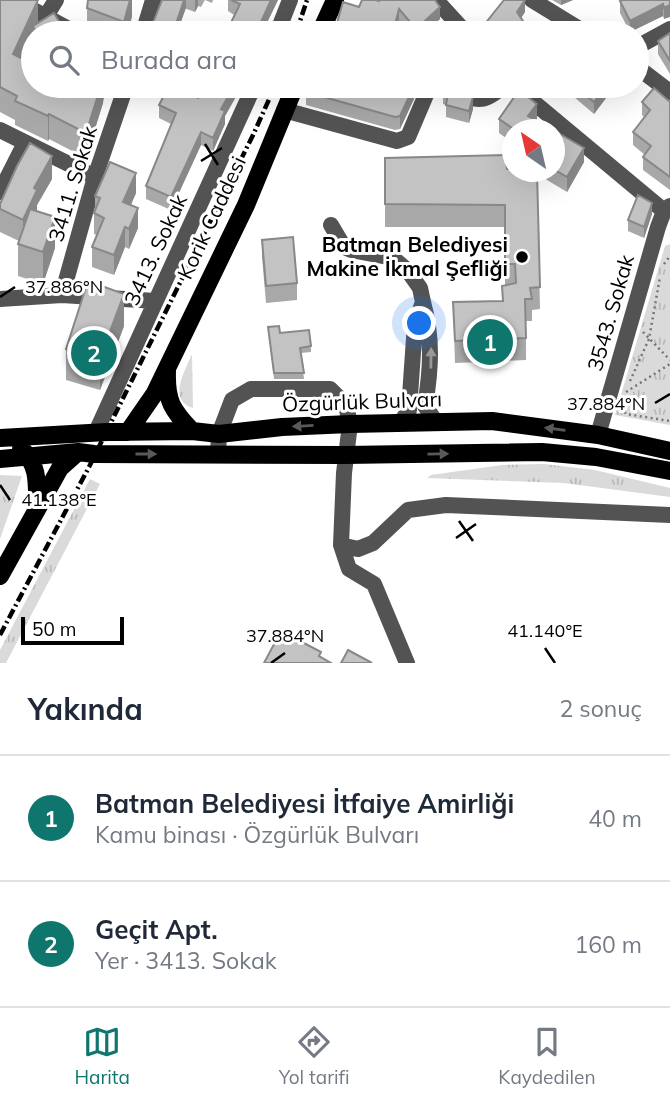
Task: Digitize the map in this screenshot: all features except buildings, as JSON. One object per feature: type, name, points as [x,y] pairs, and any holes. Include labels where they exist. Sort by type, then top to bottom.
[{"type":"main road","points":[[325,21],[335,0]]},
{"type":"main road","name":"Korik Caddesi","points":[[128,432],[155,393],[246,205],[290,98]]},
{"type":"main road","points":[[167,368],[166,392],[169,401],[175,414],[192,431]]},
{"type":"main road","name":"Özgürlük Bulvarı","points":[[4,437],[96,432],[192,431],[219,434],[350,424],[492,421],[598,435],[670,450]]},
{"type":"main road","points":[[407,422],[411,454]]},
{"type":"main road","points":[[4,437],[29,456],[37,475],[37,511]]},
{"type":"main road","points":[[0,459],[78,452],[345,455],[542,452],[596,457],[670,471]]},
{"type":"main road","points":[[0,576],[60,468],[78,452]]},
{"type":"street","points":[[15,0],[55,21]]},
{"type":"street","points":[[46,16],[56,0]]},
{"type":"street","points":[[147,21],[153,0]]},
{"type":"street","points":[[282,21],[290,0]]},
{"type":"street","points":[[436,0],[455,21]]},
{"type":"street","points":[[532,0],[566,21]]},
{"type":"street","points":[[649,40],[670,29]]},
{"type":"street","points":[[649,76],[670,92]]},
{"type":"street","name":"3411. Sokak","points":[[62,295],[95,177],[121,98]]},
{"type":"street","name":"3413. Sokak","points":[[96,432],[249,98]]},
{"type":"street","points":[[284,110],[397,141],[408,137],[425,98]]},
{"type":"street","points":[[528,98],[665,218]]},
{"type":"street","points":[[0,130],[95,177]]},
{"type":"street","points":[[0,192],[25,143]]},
{"type":"street","name":"3543. Sokak","points":[[598,435],[665,218]]},
{"type":"street","points":[[331,225],[344,247],[393,258],[408,271],[420,288],[431,340],[431,368],[425,406],[436,422]]},
{"type":"street","points":[[0,299],[62,295],[156,301]]},
{"type":"street","points":[[407,422],[415,324],[423,302]]},
{"type":"street","points":[[218,454],[219,434],[232,400],[251,389],[330,389],[346,405],[350,424],[345,455],[341,545],[349,569],[374,584],[407,663]]},
{"type":"street","points":[[341,545],[358,549],[373,543],[408,510],[446,505],[670,515]]},
{"type":"path","points":[[632,318],[649,339],[670,362],[625,394],[649,339],[664,262],[670,256]]},
{"type":"path","points":[[623,402],[622,410],[626,414],[670,421]]},
{"type":"green space","points":[[670,244],[670,425],[615,415],[665,246]]},
{"type":"green space","points":[[192,354],[193,408],[185,404],[179,392],[182,376]]},
{"type":"green space","points":[[544,464],[595,470],[670,488],[670,497],[564,483],[427,478],[431,475],[502,465]]},
{"type":"green space","points":[[0,475],[22,476],[0,539]]},
{"type":"green space","points":[[90,479],[100,484],[6,663],[0,663],[0,650]]},
{"type":"railway","points":[[300,21],[307,0]]},
{"type":"railway","points":[[0,635],[89,467],[270,98]]},
{"type":"place","name":"Batman Belediyesi Makine İkmal Şefliği","points":[[522,257]]},
{"type":"place","name":"Batman Belediyesi İtfaiye Amirliği","points":[[490,342]]},
{"type":"place","name":"Geçit Apt.","points":[[94,353]]}]
